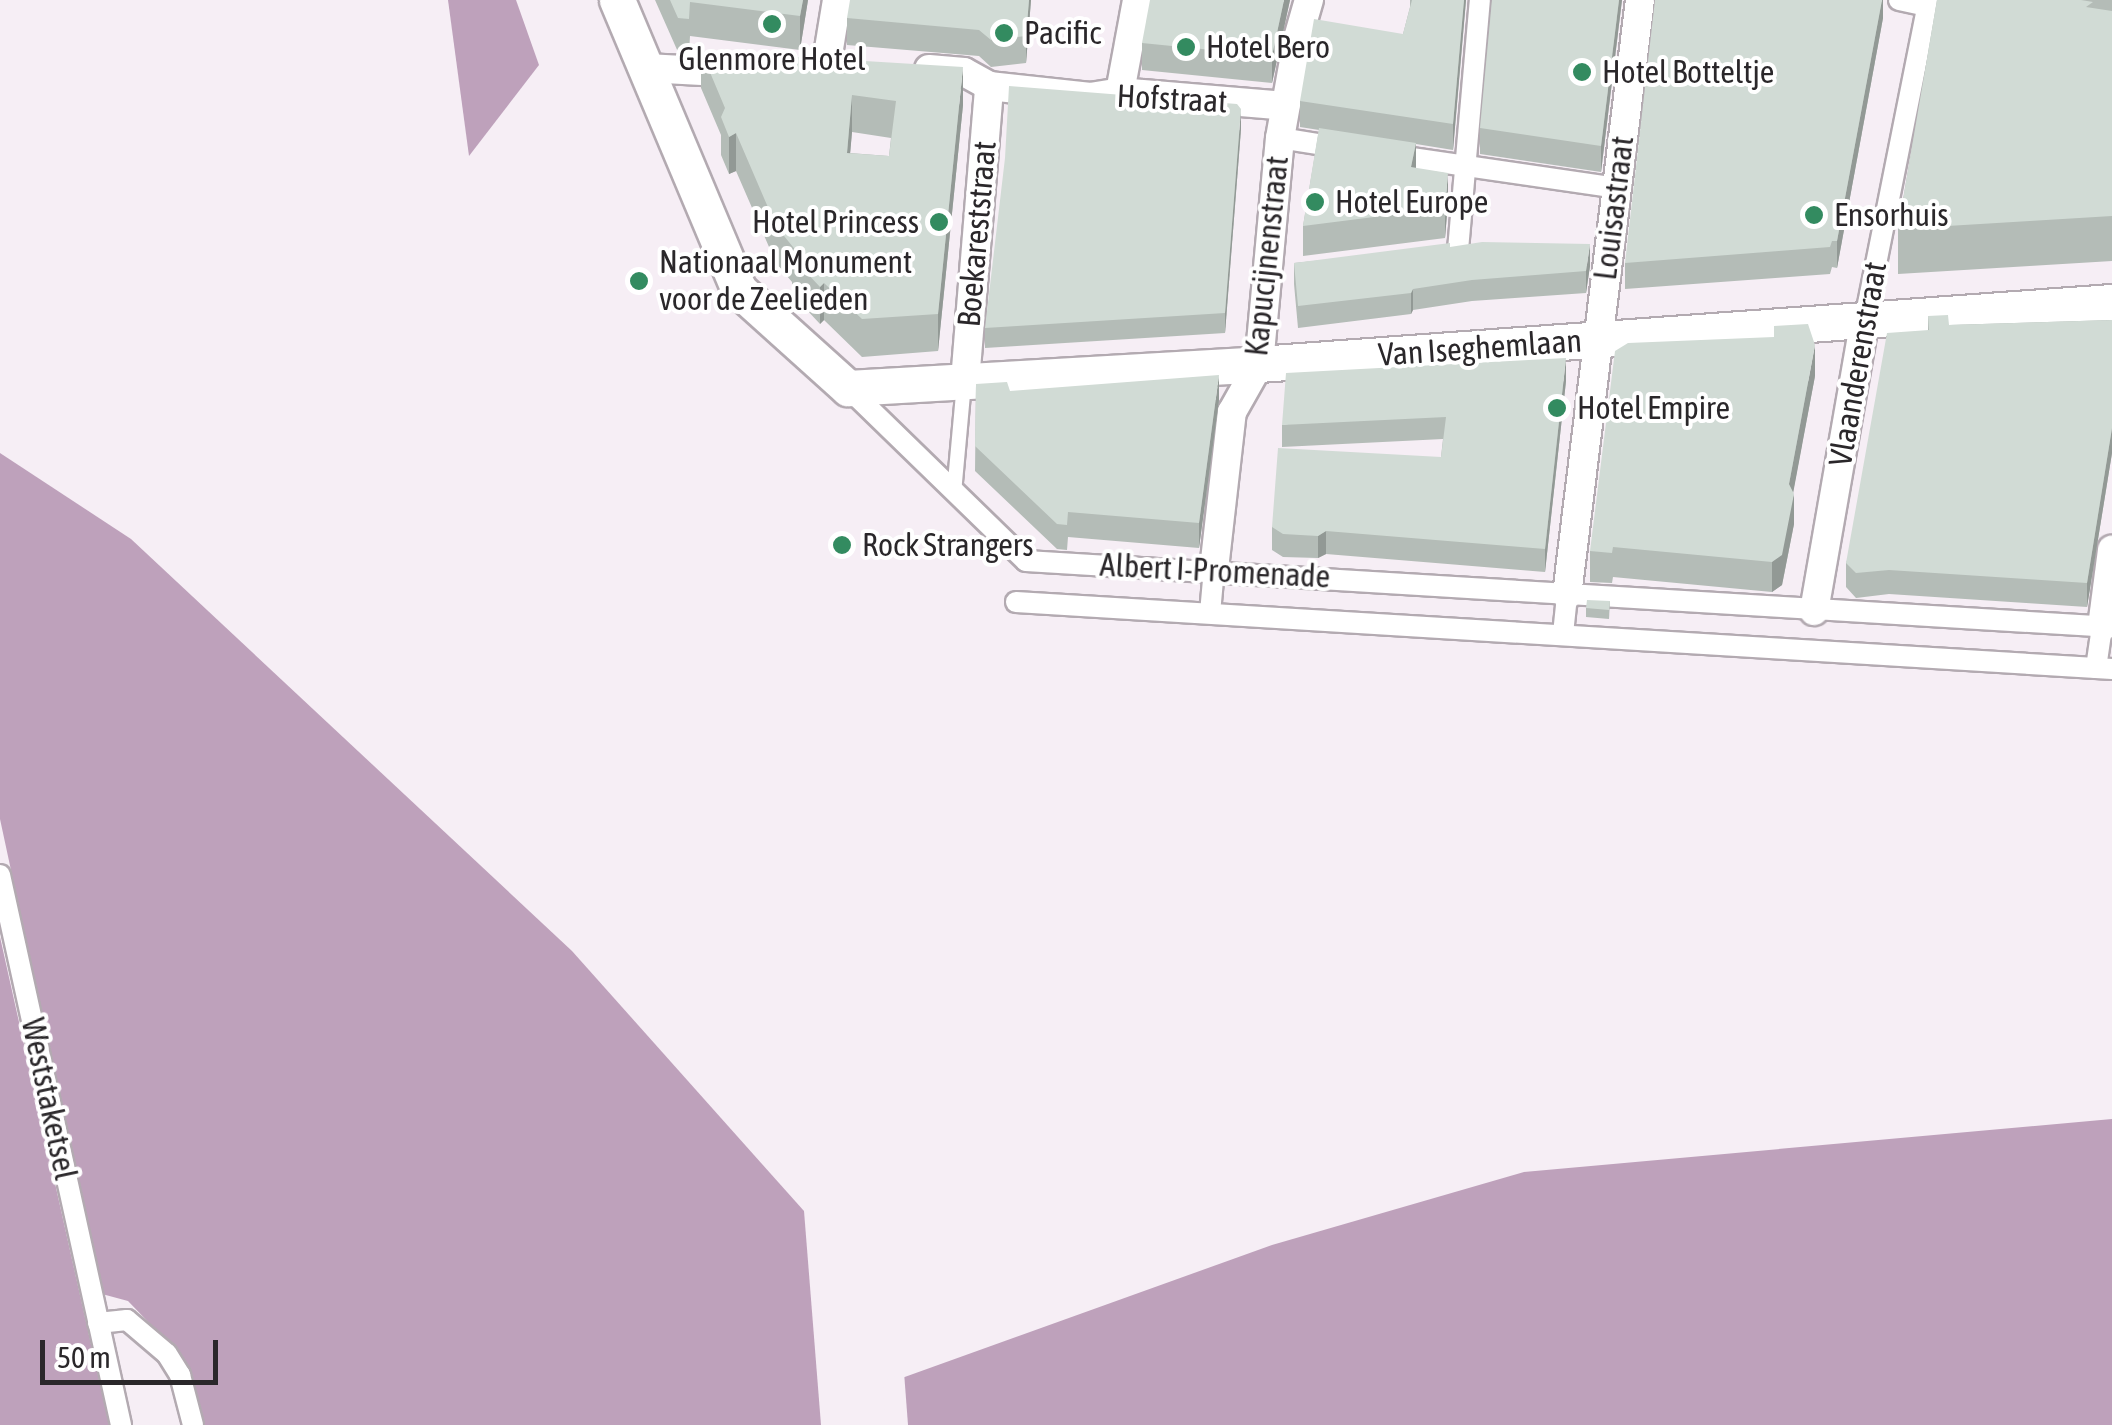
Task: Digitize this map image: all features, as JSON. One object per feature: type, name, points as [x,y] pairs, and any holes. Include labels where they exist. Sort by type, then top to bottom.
[{"type":"street","name":"Albert I-Promenade","points":[[617,0],[739,290],[848,388],[1026,560],[1814,612],[2107,627]]},
{"type":"street","points":[[798,70],[836,62],[837,0]]},
{"type":"street","points":[[1120,92],[1137,0]]},
{"type":"street","name":"Kapucijnenstraat","points":[[1214,570],[1232,412],[1259,364],[1276,273],[1280,138],[1309,0]]},
{"type":"street","points":[[1457,250],[1480,0]]},
{"type":"street","name":"Louisastraat","points":[[1566,595],[1598,339],[1596,251],[1617,188],[1640,0]]},
{"type":"street","points":[[1900,0],[1962,12]]},
{"type":"street","name":"Vlaanderenstraat","points":[[1814,612],[1928,3]]},
{"type":"street","name":"Hofstraat","points":[[905,67],[964,72],[989,86],[1090,97],[1120,92],[1285,106]]},
{"type":"street","points":[[646,68],[764,74]]},
{"type":"street","name":"Boekareststraat","points":[[965,381],[989,86]]},
{"type":"street","points":[[1280,138],[1617,188]]},
{"type":"street","name":"Van Iseghemlaan","points":[[848,388],[1259,364],[2112,302]]},
{"type":"street","points":[[2104,668],[2112,550]]},
{"type":"street","points":[[1210,612],[1214,570]]},
{"type":"street","points":[[1562,634],[1566,595]]},
{"type":"street","name":"Albert I-Promenade","points":[[1016,602],[2104,668]]},
{"type":"street","points":[[1807,649],[1814,612]]},
{"type":"street","name":"Weststaketsel","points":[[0,875],[121,1425]]},
{"type":"street","points":[[98,1323],[127,1320],[167,1354],[180,1376],[193,1425]]},
{"type":"lane","points":[[954,492],[965,381]]},
{"type":"shaded area","points":[[448,0],[516,0],[539,65],[469,156]]},
{"type":"shaded area","points":[[0,453],[131,539],[572,951],[804,1211],[821,1425],[0,1425]]},
{"type":"shaded area","points":[[2112,1119],[2112,1425],[890,1425],[888,1383],[1272,1245],[1524,1172]]},
{"type":"pier","points":[[0,819],[102,1294],[128,1301],[185,1360],[203,1425],[109,1425],[0,937]]},
{"type":"pier","points":[[904,1372],[908,1425],[885,1425],[883,1381]]},
{"type":"building","points":[[670,0],[803,0],[800,16],[690,2],[689,19],[678,18]]},
{"type":"building","points":[[850,0],[1029,0],[1026,36],[991,40],[979,30],[847,18]]},
{"type":"building","points":[[1150,0],[1284,0],[1272,56],[1142,43]]},
{"type":"building","points":[[1412,0],[1464,0],[1453,124],[1300,101],[1314,19],[1403,34]]},
{"type":"building","points":[[1492,0],[1619,0],[1601,146],[1480,128]]},
{"type":"building","points":[[1655,0],[1882,0],[1837,241],[1832,241],[1830,247],[1625,263]]},
{"type":"building","points":[[1937,0],[2081,0],[2093,2],[2086,7],[2112,11],[2112,216],[1898,229]]},
{"type":"building","points":[[701,51],[963,67],[938,314],[862,319],[824,283],[820,287],[792,257],[797,252],[776,226],[736,133],[729,137],[721,117],[725,108]],"holes":[[[852,95],[896,101],[889,156],[847,153]]]},
{"type":"building","points":[[1009,86],[1237,104],[1241,109],[1225,313],[985,328],[1005,158]]},
{"type":"building","points":[[1319,128],[1416,143],[1411,167],[1448,173],[1445,208],[1303,226]]},
{"type":"building","points":[[1482,242],[1590,244],[1586,271],[1472,280],[1413,289],[1411,293],[1298,306],[1294,263]]},
{"type":"building","points":[[1948,315],[1949,325],[2112,320],[2112,428],[2087,583],[1889,570],[1856,573],[1846,563],[1887,333],[1929,330],[1928,316]]},
{"type":"building","points":[[1808,324],[1815,345],[1789,484],[1794,494],[1782,555],[1772,562],[1613,547],[1612,553],[1590,551],[1615,351],[1628,343],[1774,337],[1774,326]]},
{"type":"building","points":[[1566,358],[1545,549],[1326,531],[1318,536],[1283,534],[1272,527],[1278,448],[1441,457],[1446,417],[1282,425],[1286,373]]},
{"type":"building","points":[[1219,375],[1199,523],[1068,512],[1067,525],[1057,524],[975,446],[976,384],[1007,382],[1010,391]]},
{"type":"building","points":[[1587,600],[1610,601],[1609,610],[1586,608]]},
{"type":"place","name":"Glenmore Hotel","points":[[772,24]]},
{"type":"place","name":"Pacific","points":[[1004,33]]},
{"type":"place","name":"Hotel Bero","points":[[1186,47]]},
{"type":"place","name":"Hotel Botteltje","points":[[1582,72]]},
{"type":"place","name":"Hotel Europe","points":[[1315,202]]},
{"type":"place","name":"Ensorhuis","points":[[1814,215]]},
{"type":"place","name":"Hotel Princess","points":[[939,222]]},
{"type":"place","name":"Nationaal Monument voor de Zeelieden","points":[[639,281]]},
{"type":"place","name":"Hotel Empire","points":[[1557,408]]},
{"type":"place","name":"Rock Strangers","points":[[842,545]]}]
